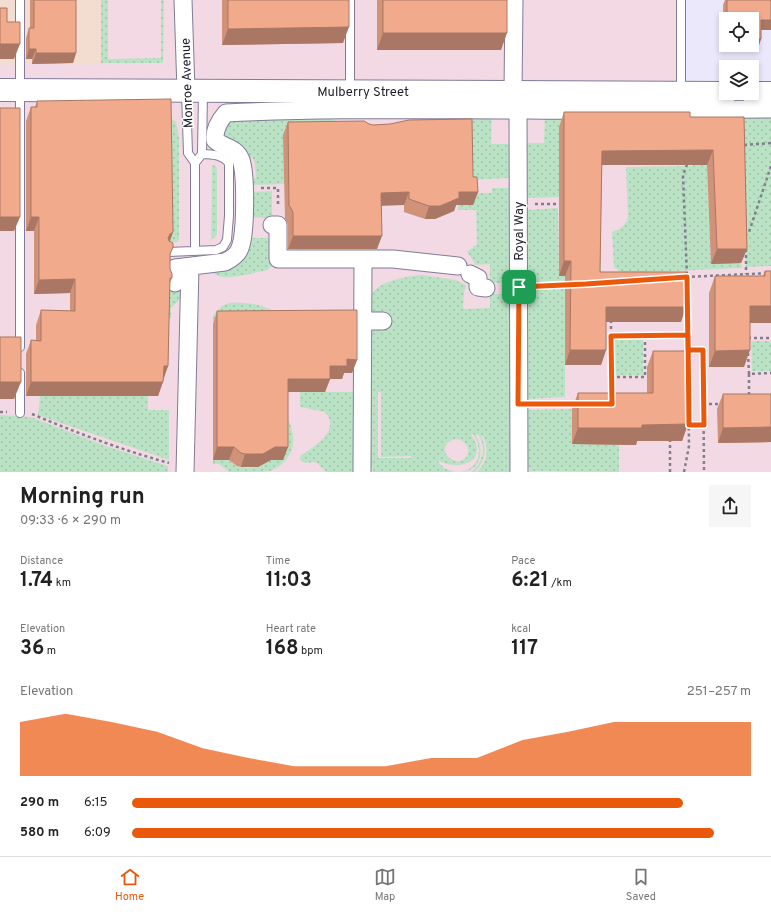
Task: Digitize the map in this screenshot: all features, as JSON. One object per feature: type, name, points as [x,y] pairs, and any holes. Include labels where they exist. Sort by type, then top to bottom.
[{"type":"main road","name":"Mulberry Street","points":[[10,90],[350,91],[516,101],[681,92],[719,92]]},
{"type":"main road","points":[[759,93],[771,93]]},
{"type":"street","name":"Monroe Avenue","points":[[184,0],[194,91]]},
{"type":"street","name":"Royal Way","points":[[514,0],[516,101],[523,204],[517,287],[523,404],[519,472]]},
{"type":"street","points":[[185,469],[184,279],[232,259],[240,248],[244,225],[245,176],[240,159],[233,150],[215,140],[214,132],[218,123],[226,113],[283,110],[426,109],[516,101],[771,109]]},
{"type":"street","points":[[396,125],[416,117],[426,109]]},
{"type":"street","points":[[275,225],[278,259],[393,259],[464,270],[478,278],[478,287],[486,288]]},
{"type":"street","points":[[362,472],[363,259]]},
{"type":"street","points":[[363,321],[384,321]]},
{"type":"lane","points":[[20,0],[10,90],[20,320],[20,413]]},
{"type":"lane","points":[[350,0],[350,91]]},
{"type":"lane","points":[[681,0],[681,92]]},
{"type":"lane","name":"Monroe Avenue","points":[[194,91],[202,154]]},
{"type":"lane","name":"Monroe Avenue","points":[[194,91],[188,153],[195,163],[195,251]]},
{"type":"lane","points":[[168,252],[216,250],[223,247],[227,240],[229,216],[229,163],[219,155],[202,154],[195,163]]},
{"type":"path","points":[[743,137],[744,153]]},
{"type":"path","points":[[744,145],[771,143]]},
{"type":"path","points":[[684,472],[689,446],[689,425],[687,277],[683,175],[689,160]]},
{"type":"path","points":[[746,234],[771,166]]},
{"type":"path","points":[[244,188],[278,188],[275,225]]},
{"type":"path","points":[[546,204],[567,204]]},
{"type":"path","points":[[745,227],[746,241]]},
{"type":"path","points":[[746,248],[746,279]]},
{"type":"path","points":[[679,277],[771,273]]},
{"type":"path","points":[[517,287],[574,285]]},
{"type":"path","points":[[610,315],[612,397]]},
{"type":"path","points":[[748,331],[748,345]]},
{"type":"path","points":[[611,377],[645,377],[645,335]]},
{"type":"path","points":[[611,336],[688,335]]},
{"type":"path","points":[[748,338],[771,338]]},
{"type":"path","points":[[688,350],[703,350],[704,472]]},
{"type":"path","points":[[748,352],[750,403]]},
{"type":"path","points":[[749,374],[771,373]]},
{"type":"path","points":[[523,404],[582,404]]},
{"type":"path","points":[[703,404],[726,404]]},
{"type":"path","points":[[0,412],[31,414],[78,433],[185,469]]},
{"type":"path","points":[[689,425],[704,425]]},
{"type":"path","points":[[670,441],[670,472]]},
{"type":"shaded area","points":[[0,0],[101,0],[101,63],[0,65]]},
{"type":"shaded area","points":[[101,0],[676,0],[676,106],[771,106],[771,472],[0,472],[0,65],[101,63]]},
{"type":"green space","points":[[101,0],[108,0],[108,59],[161,58],[161,0],[164,0],[163,63],[101,63]]},
{"type":"green space","points":[[744,111],[771,111],[771,266],[746,267]]},
{"type":"green space","points":[[545,113],[604,127],[559,197],[527,198],[527,143],[544,143]]},
{"type":"green space","points":[[492,114],[491,144],[510,144],[510,178],[468,180],[416,123],[422,118]]},
{"type":"green space","points":[[329,116],[337,122],[284,184],[253,185],[249,183],[248,179],[256,178],[255,163],[252,157],[247,159],[223,137],[224,121]]},
{"type":"green space","points":[[170,118],[176,122],[179,138],[179,239],[177,242],[168,242]]},
{"type":"green space","points":[[693,135],[706,135],[711,263],[741,263],[742,268],[626,273],[619,271],[614,267],[612,232],[622,227],[628,219],[626,167],[693,166]]},
{"type":"green space","points":[[212,165],[216,166],[217,171],[217,234],[211,240]]},
{"type":"green space","points":[[492,188],[511,188],[510,281],[505,283],[490,283],[490,264],[476,265],[467,252],[477,244],[476,210],[458,210],[458,205],[473,205],[475,193],[492,193]]},
{"type":"green space","points":[[272,191],[272,218],[248,217],[252,192]]},
{"type":"green space","points":[[558,208],[559,275],[601,232],[601,279],[528,282],[527,210]]},
{"type":"green space","points":[[247,238],[271,238],[272,265],[268,270],[232,277],[218,276],[213,273],[213,269]]},
{"type":"green space","points":[[422,275],[455,280],[466,285],[464,292],[464,309],[490,308],[490,294],[512,295],[511,468],[509,472],[477,472],[485,460],[487,450],[482,435],[485,450],[483,460],[475,472],[471,472],[481,459],[483,450],[481,439],[478,434],[476,436],[480,447],[479,459],[477,464],[468,471],[461,472],[468,470],[473,466],[478,457],[479,451],[473,434],[471,435],[476,444],[477,451],[475,457],[470,462],[456,465],[438,462],[444,468],[454,472],[373,472],[372,466],[370,466],[371,295],[380,286],[394,280]],"holes":[[[378,392],[381,392],[381,457],[411,456],[411,458],[378,458]],[[455,439],[461,440],[466,444],[468,453],[463,460],[452,460],[445,452],[445,447],[448,443]]]},
{"type":"green space","points":[[167,288],[179,290],[182,293],[182,297],[171,308],[171,318],[160,318]]},
{"type":"green space","points":[[565,288],[565,397],[528,399],[528,290]]},
{"type":"green space","points":[[229,303],[260,305],[276,314],[213,324],[213,315],[222,306]]},
{"type":"green space","points":[[613,338],[643,338],[643,375],[613,375]]},
{"type":"green space","points":[[751,341],[771,341],[771,371],[752,371]]},
{"type":"green space","points":[[300,392],[354,392],[355,472],[326,472],[316,462],[305,463],[300,460],[300,456],[324,438],[330,425],[329,419],[325,412],[300,406]]},
{"type":"green space","points":[[40,396],[148,396],[148,410],[169,410],[169,460],[38,415]]},
{"type":"green space","points":[[572,409],[619,445],[619,472],[530,471],[528,465],[528,410]]},
{"type":"green space","points":[[283,411],[292,428],[293,446],[286,460],[279,466],[270,471],[229,472],[219,464],[213,464],[213,460],[229,460],[237,466],[247,468],[258,467],[271,460],[283,460]]},
{"type":"green space","points":[[0,415],[31,417],[103,445],[168,466],[168,472],[0,472]]},
{"type":"building","points":[[34,0],[76,0],[76,53],[36,53],[36,49],[29,49],[29,28],[34,28]]},
{"type":"building","points":[[228,0],[349,0],[349,27],[228,29]]},
{"type":"building","points":[[383,0],[507,0],[507,33],[383,33]]},
{"type":"building","points":[[727,0],[771,0],[771,20],[761,20],[761,39],[759,39],[759,12],[727,12]]},
{"type":"building","points":[[0,8],[7,8],[7,22],[20,22],[20,44],[0,44]]},
{"type":"building","points":[[171,99],[173,232],[168,238],[169,241],[173,243],[173,247],[170,254],[170,269],[172,278],[170,278],[168,366],[164,366],[163,382],[31,382],[31,340],[41,341],[41,310],[75,311],[75,279],[39,280],[39,217],[31,217],[31,107],[37,107],[37,101]]},
{"type":"building","points":[[0,108],[20,108],[20,217],[0,217]]},
{"type":"building","points":[[564,112],[690,112],[690,117],[744,117],[747,249],[717,249],[713,150],[602,151],[600,272],[686,272],[686,307],[606,307],[606,350],[570,350],[571,261],[564,261]]},
{"type":"building","points":[[472,119],[473,177],[477,177],[478,192],[459,192],[459,198],[440,206],[429,206],[409,199],[409,192],[381,193],[382,236],[293,236],[293,212],[289,205],[288,122],[364,121],[373,125],[390,124],[409,120]]},
{"type":"building","points":[[765,271],[771,271],[771,306],[750,306],[750,350],[715,351],[715,276],[765,276]]},
{"type":"building","points":[[357,310],[357,360],[347,359],[347,366],[330,366],[330,379],[288,379],[288,447],[275,447],[263,454],[245,454],[241,453],[234,447],[217,447],[217,311]]},
{"type":"building","points":[[0,337],[21,337],[21,382],[0,382]]},
{"type":"building","points":[[653,351],[687,351],[688,424],[642,425],[642,428],[578,428],[578,393],[653,393]]},
{"type":"building","points":[[723,394],[771,394],[771,427],[723,428]]},
{"type":"route","points":[[519,287],[518,404],[612,404],[611,336],[688,335],[689,425],[704,425],[703,350],[688,350],[687,277],[519,287]]}]
